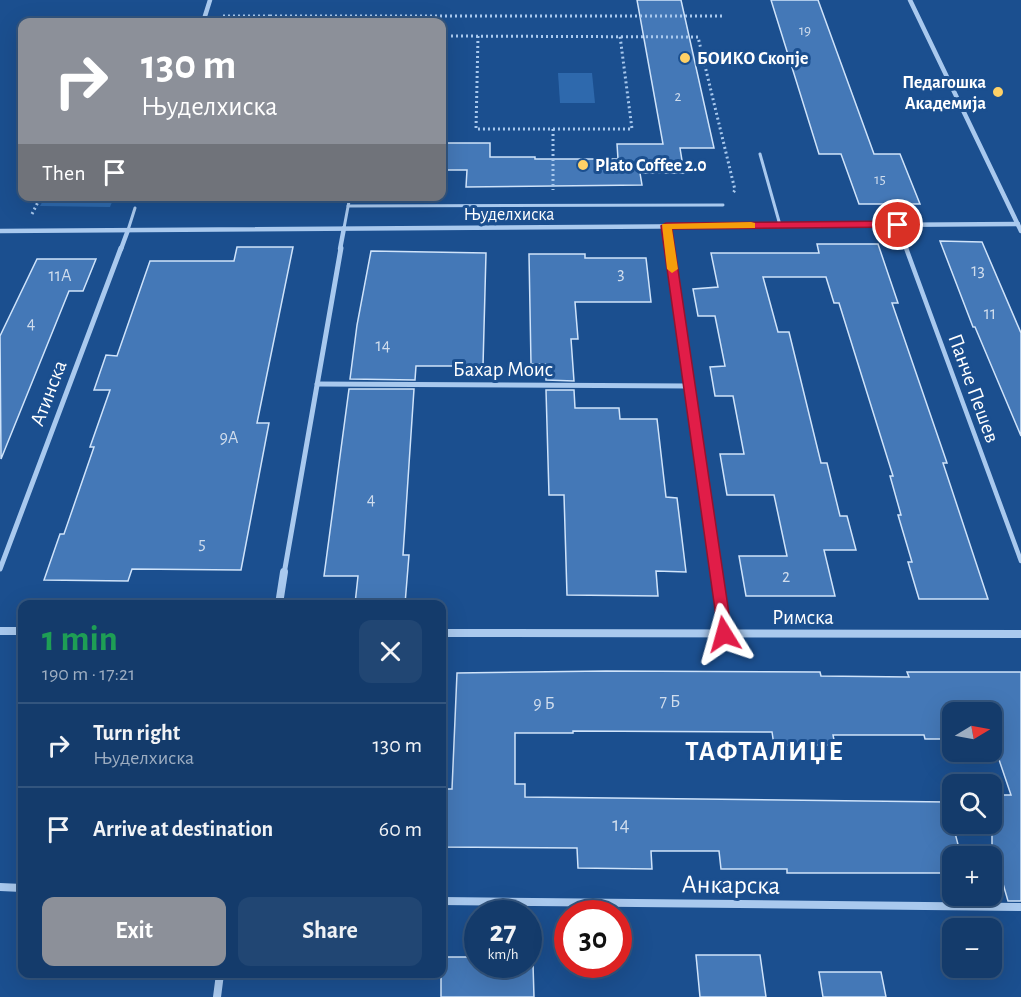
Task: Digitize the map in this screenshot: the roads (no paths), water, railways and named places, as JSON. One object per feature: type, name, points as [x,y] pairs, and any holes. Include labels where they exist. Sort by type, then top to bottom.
[{"type":"street","points":[[205,16],[210,0]]},
{"type":"street","points":[[910,0],[1021,231]]},
{"type":"street","name":"Њуделхиска","points":[[0,231],[1018,224]]},
{"type":"street","points":[[666,226],[724,634]]},
{"type":"street","points":[[280,600],[344,228]]},
{"type":"street","name":"Атинска","points":[[0,569],[128,230]]},
{"type":"street","name":"Бахар Моис","points":[[317,384],[689,386]]},
{"type":"street","points":[[0,631],[18,631]]},
{"type":"street","name":"Римска","points":[[446,633],[1021,634]]},
{"type":"street","points":[[0,887],[18,888]]},
{"type":"street","name":"Анкарска","points":[[446,901],[1021,907]]},
{"type":"street","points":[[217,997],[219,978]]},
{"type":"lane","points":[[760,154],[780,225]]},
{"type":"lane","points":[[344,228],[349,201]]},
{"type":"lane","points":[[348,206],[723,205]]},
{"type":"lane","points":[[128,230],[135,208]]},
{"type":"lane","points":[[1012,214],[1021,214]]},
{"type":"lane","name":"Панче Пешев","points":[[898,225],[1021,561]]},
{"type":"place","name":"БОИКО Скопје","points":[[685,58]]},
{"type":"place","name":"Педагошка Академија","points":[[998,92]]},
{"type":"place","name":"Plato Coffee 2.0","points":[[583,165]]},
{"type":"district","name":"ТАФТАЛИЏЕ","points":[[765,751]]}]
